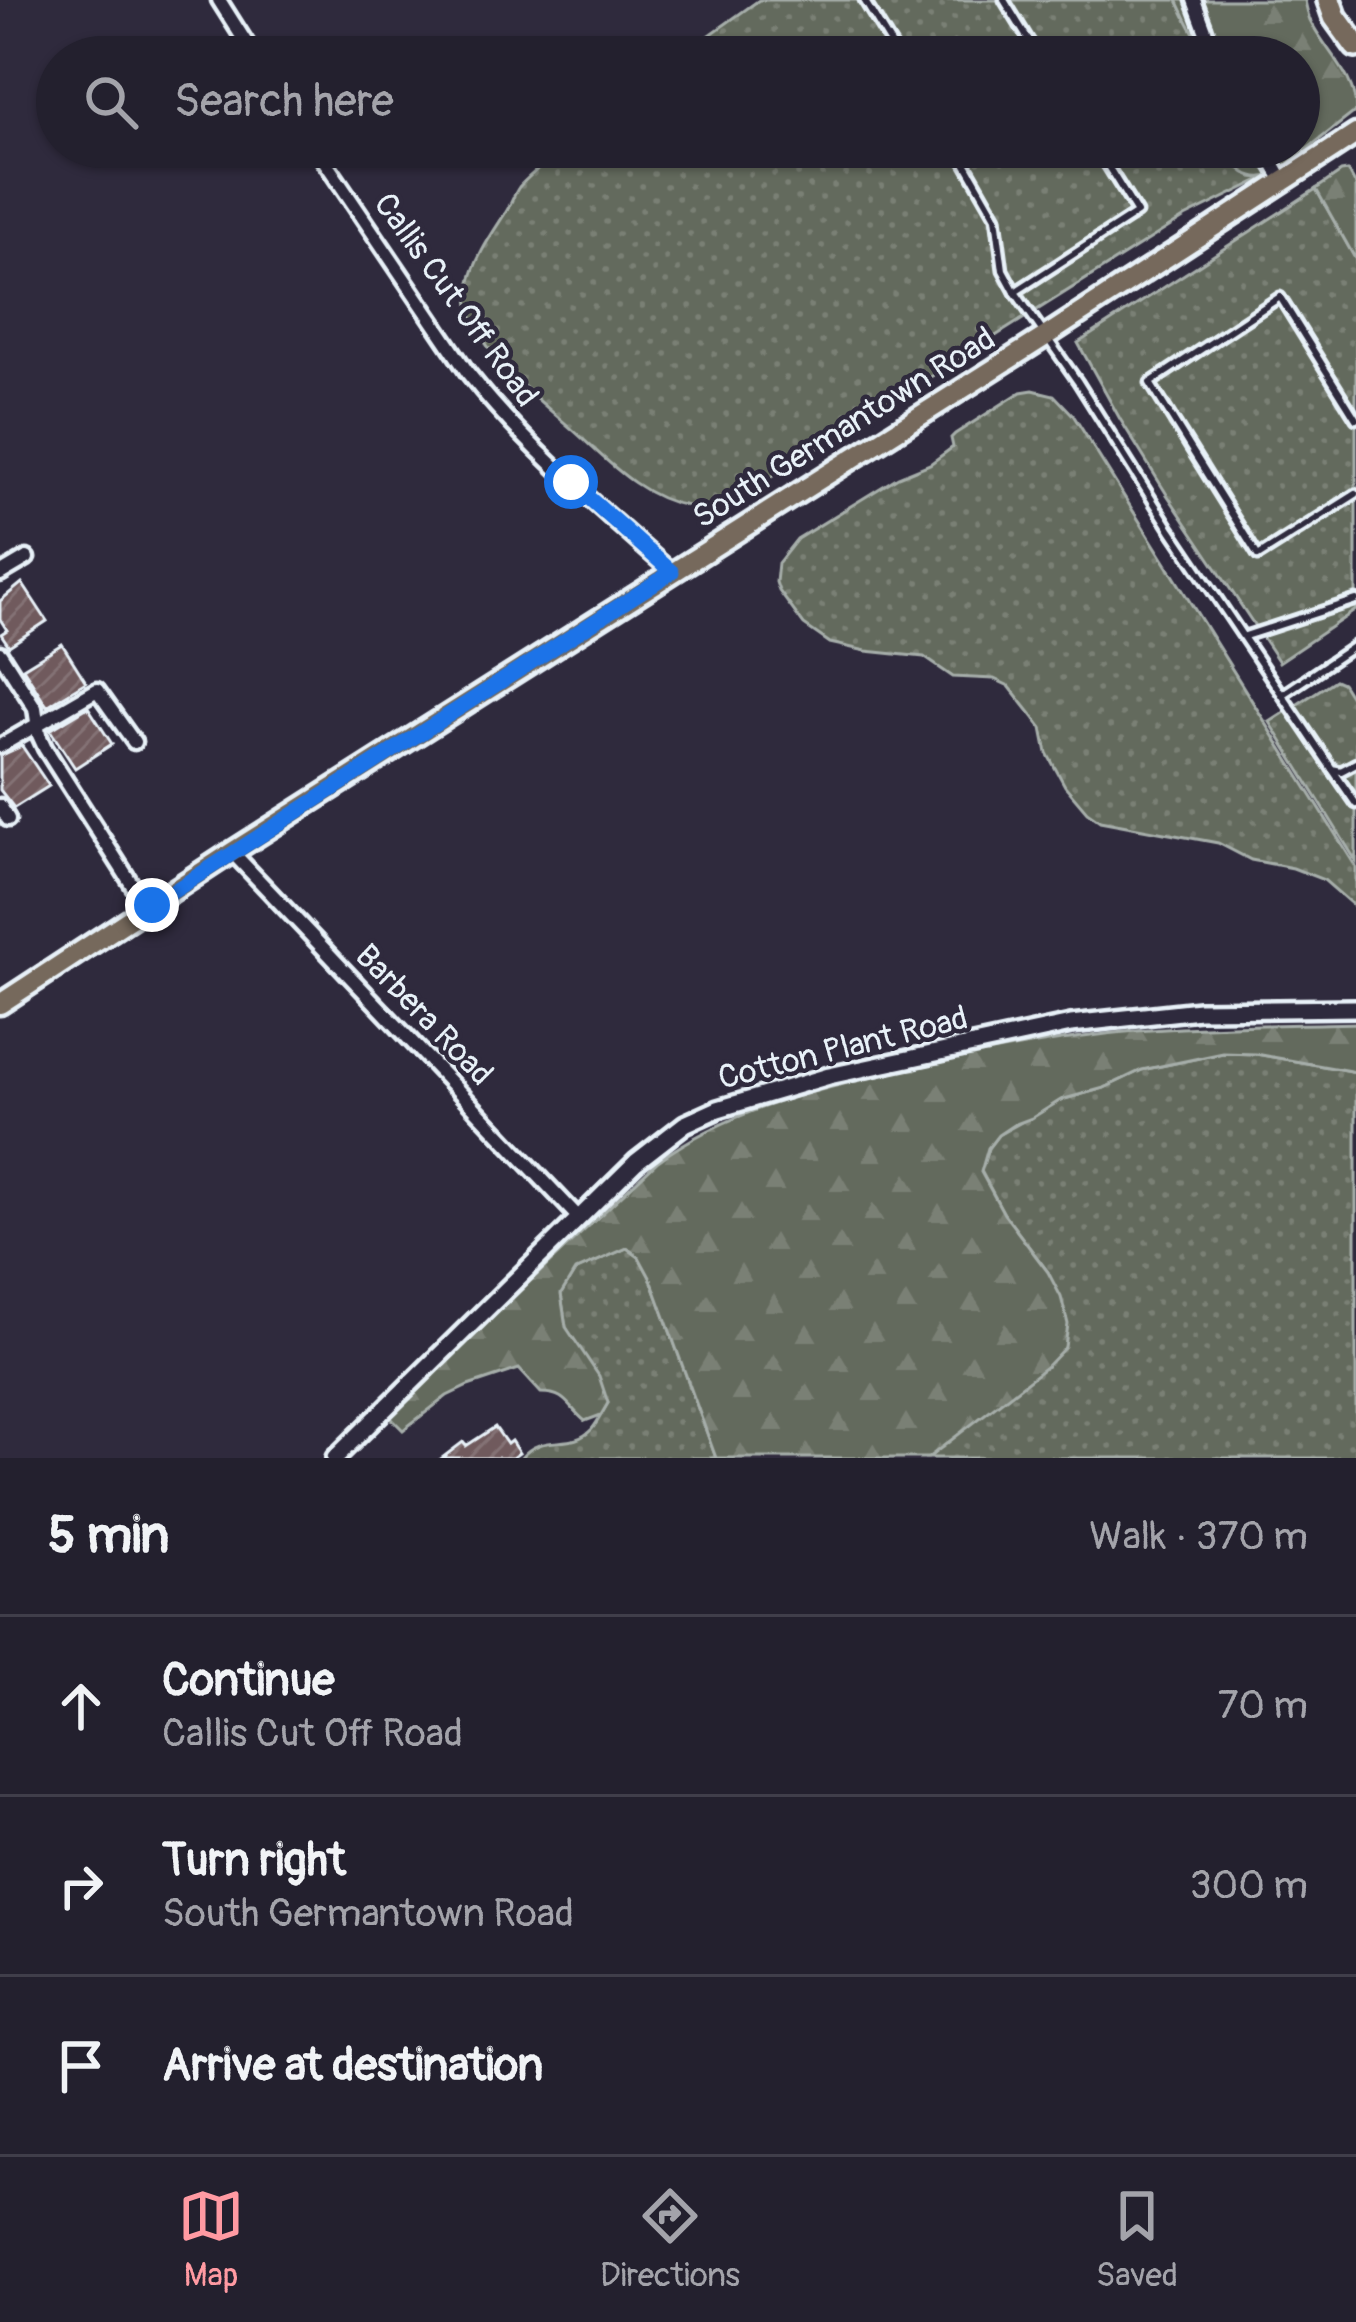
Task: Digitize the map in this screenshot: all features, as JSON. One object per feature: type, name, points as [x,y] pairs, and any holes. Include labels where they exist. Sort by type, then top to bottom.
[{"type":"highway","points":[[1330,0],[1335,17],[1356,46]]},
{"type":"main road","name":"South Germantown Road","points":[[1320,157],[1356,134]]},
{"type":"main road","name":"South Germantown Road","points":[[0,1004],[1303,168]]},
{"type":"street","points":[[219,0],[242,36]]},
{"type":"street","points":[[1194,0],[1207,36]]},
{"type":"street","name":"Callis Cut Off Road","points":[[329,168],[494,406],[672,572]]},
{"type":"street","points":[[1275,168],[1283,181]]},
{"type":"street","points":[[0,574],[27,558]]},
{"type":"street","points":[[0,653],[30,700],[45,748],[147,908]]},
{"type":"street","points":[[0,746],[97,690],[134,742]]},
{"type":"street","name":"Barbera Road","points":[[232,852],[578,1216]]},
{"type":"street","name":"Cotton Plant Road","points":[[334,1458],[636,1162],[686,1124],[718,1109],[809,1081],[1071,1024],[1199,1010],[1356,1008]]},
{"type":"lane","points":[[864,0],[886,36]]},
{"type":"lane","points":[[1004,0],[1027,36]]},
{"type":"lane","points":[[968,168],[996,217],[1004,270],[1015,292],[1356,804]]},
{"type":"lane","points":[[1015,292],[1137,213],[1109,168]]},
{"type":"lane","points":[[1356,419],[1280,297],[1150,383],[1258,556],[1356,494]]},
{"type":"lane","points":[[1243,636],[1356,600]]},
{"type":"lane","points":[[1283,694],[1356,645]]},
{"type":"lane","points":[[1332,769],[1341,771],[1356,764]]},
{"type":"green space","points":[[759,0],[1177,0],[1199,36],[708,36]]},
{"type":"green space","points":[[1177,0],[1305,0],[1319,36],[1196,36]]},
{"type":"green space","points":[[1320,37],[1351,86],[1356,111],[1320,139]]},
{"type":"green space","points":[[539,168],[1244,168],[1253,177],[1264,178],[1185,217],[757,486],[706,507],[655,495],[612,465],[504,367],[476,327],[469,306],[471,276],[519,187]]},
{"type":"green space","points":[[1241,168],[1283,168],[1266,177]]},
{"type":"green space","points":[[1348,171],[1356,185],[1356,260],[1316,189]]},
{"type":"green space","points":[[1316,189],[1356,260],[1356,610],[1279,662],[1166,493],[1078,343]]},
{"type":"green space","points":[[1021,392],[1054,395],[1073,415],[1356,867],[1356,908],[1324,880],[1293,868],[1251,860],[1218,843],[1100,821],[1065,786],[1047,753],[1042,728],[1009,686],[994,679],[953,677],[924,657],[830,643],[804,625],[779,591],[778,563],[797,539],[898,477],[930,464],[953,447],[955,434]]},
{"type":"green space","points":[[1335,680],[1356,705],[1356,861],[1270,722]]},
{"type":"green space","points":[[1356,1023],[1356,1072],[1256,1054],[1223,1053],[1142,1070],[1104,1088],[1061,1100],[998,1135],[988,1148],[981,1172],[1061,1297],[1068,1324],[1065,1347],[928,1458],[716,1458],[651,1279],[639,1257],[627,1248],[575,1271],[561,1294],[566,1327],[599,1376],[608,1403],[601,1415],[585,1421],[562,1398],[541,1393],[519,1369],[447,1396],[403,1430],[388,1415],[658,1161],[738,1117],[856,1081],[1074,1038],[1192,1028]]},
{"type":"green space","points":[[1223,1053],[1256,1054],[1356,1072],[1356,1458],[928,1458],[988,1409],[1048,1272],[1004,1214],[981,1171],[988,1148],[998,1135],[1061,1100],[1104,1088],[1142,1070]]},
{"type":"green space","points":[[627,1248],[639,1257],[651,1279],[716,1458],[521,1458],[538,1445],[584,1436],[608,1403],[566,1327],[561,1294],[575,1271]]},
{"type":"building","points":[[22,583],[47,621],[9,646],[1,634],[7,630],[0,619],[0,601]]},
{"type":"building","points":[[62,644],[86,682],[47,706],[23,668]]},
{"type":"building","points":[[88,707],[112,744],[75,768],[50,730]]},
{"type":"building","points":[[22,746],[49,786],[14,808],[0,790],[0,756]]},
{"type":"building","points":[[495,1427],[519,1453],[512,1458],[442,1458],[463,1442],[466,1446]]},
{"type":"route","points":[[152,905],[672,572],[571,482]]}]
